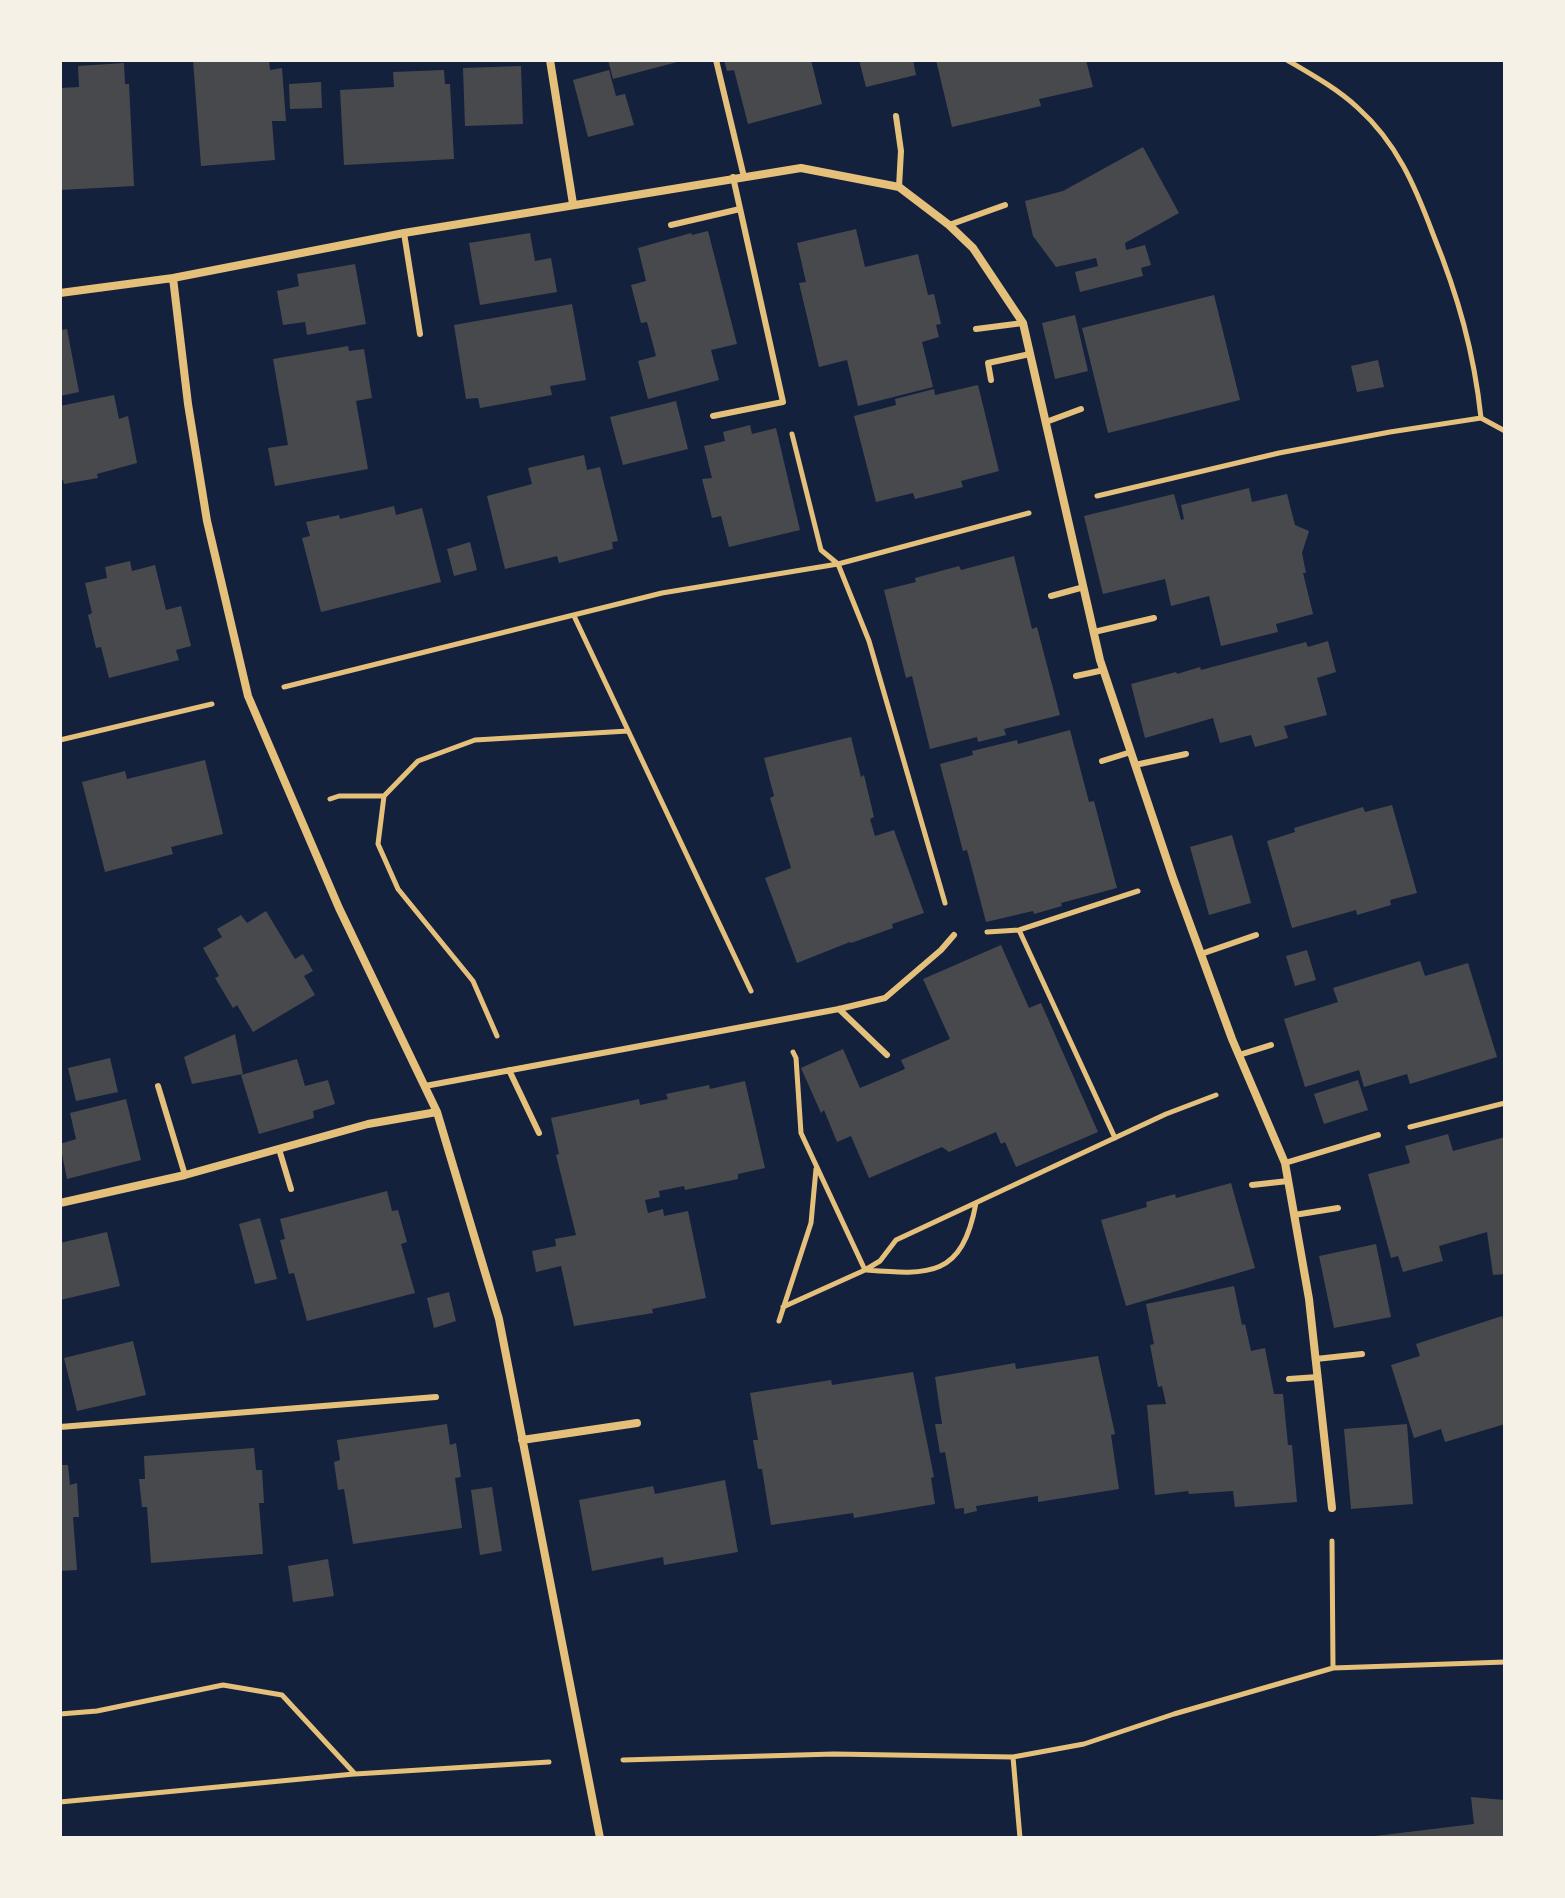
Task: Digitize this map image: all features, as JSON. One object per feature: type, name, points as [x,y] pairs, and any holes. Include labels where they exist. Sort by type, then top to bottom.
[{"type":"street","points":[[550,60],[573,204]]},
{"type":"street","points":[[60,293],[173,278],[404,233],[801,168],[899,187],[949,225],[973,248],[1023,323],[1104,670],[1173,878],[1239,1055],[1285,1163],[1309,1299],[1332,1508]]},
{"type":"street","points":[[173,278],[188,404],[207,521],[248,696],[339,908],[437,1112],[499,1319],[600,1838]]},
{"type":"street","points":[[60,1203],[185,1175],[368,1124],[437,1112]]},
{"type":"street","points":[[522,1440],[637,1423]]},
{"type":"lane","points":[[716,60],[744,177]]},
{"type":"lane","points":[[896,116],[901,151],[899,187]]},
{"type":"lane","points":[[713,416],[783,402],[733,177]]},
{"type":"lane","points":[[949,225],[1005,205]]},
{"type":"lane","points":[[671,225],[740,209]]},
{"type":"lane","points":[[404,233],[420,334]]},
{"type":"lane","points":[[976,329],[1023,323]]},
{"type":"lane","points":[[991,380],[988,363],[1030,354]]},
{"type":"lane","points":[[1046,422],[1081,409]]},
{"type":"lane","points":[[1051,596],[1084,587]]},
{"type":"lane","points":[[1094,632],[1154,618]]},
{"type":"lane","points":[[1076,676],[1104,670]]},
{"type":"lane","points":[[1102,761],[1131,752]]},
{"type":"lane","points":[[1135,765],[1186,754]]},
{"type":"lane","points":[[425,1086],[885,998],[954,935]]},
{"type":"lane","points":[[1201,954],[1256,935]]},
{"type":"lane","points":[[839,1009],[887,1055]]},
{"type":"lane","points":[[1239,1055],[1271,1045]]},
{"type":"lane","points":[[509,1070],[539,1133]]},
{"type":"lane","points":[[158,1086],[185,1175]]},
{"type":"lane","points":[[1285,1163],[1378,1135]]},
{"type":"lane","points":[[279,1149],[291,1189]]},
{"type":"lane","points":[[1252,1185],[1288,1181]]},
{"type":"lane","points":[[1294,1215],[1338,1208]]},
{"type":"lane","points":[[1316,1359],[1362,1354]]},
{"type":"lane","points":[[1289,1379],[1318,1377]]},
{"type":"lane","points":[[60,1427],[436,1397]]},
{"type":"path","points":[[1287,60],[1358,107],[1392,145],[1409,173],[1461,312],[1475,366],[1481,418]]},
{"type":"path","points":[[783,402],[821,550],[838,564],[869,641],[954,935],[1019,930],[1173,878]]},
{"type":"path","points":[[60,740],[662,593],[838,564],[1065,503],[1279,453],[1481,418],[1505,431]]},
{"type":"path","points":[[574,616],[766,1022]]},
{"type":"path","points":[[509,1070],[495,1028],[473,981],[398,889],[378,844],[384,796],[418,761],[475,740],[628,731]]},
{"type":"path","points":[[297,811],[339,796],[384,796]]},
{"type":"path","points":[[1019,930],[1115,1138]]},
{"type":"path","points":[[777,1019],[796,1058],[801,1133],[865,1270]]},
{"type":"path","points":[[1378,1135],[1505,1103]]},
{"type":"path","points":[[783,1307],[865,1270],[880,1261],[896,1240],[1182,1108]]},
{"type":"path","points":[[779,1321],[811,1223],[816,1168]]},
{"type":"path","points":[[865,1270],[933,1271],[951,1260],[972,1225],[976,1202]]},
{"type":"path","points":[[1332,1508],[1333,1668]]},
{"type":"path","points":[[611,1760],[834,1754],[1013,1757],[1084,1744],[1174,1714],[1333,1668],[1505,1662]]},
{"type":"path","points":[[60,1714],[97,1711],[223,1685],[282,1695],[355,1774]]},
{"type":"path","points":[[1013,1757],[1020,1838]]},
{"type":"path","points":[[60,1802],[355,1774],[546,1762]]},
{"type":"building","points":[[193,60],[269,60],[270,70],[282,68],[286,121],[272,121],[275,160],[201,166]]},
{"type":"building","points":[[608,60],[681,60],[681,61],[613,79]]},
{"type":"building","points":[[724,60],[811,60],[822,104],[748,124],[734,70],[727,71]]},
{"type":"building","points":[[859,60],[913,60],[916,75],[866,87]]},
{"type":"building","points":[[936,60],[1086,60],[1093,87],[1039,99],[1041,106],[952,127]]},
{"type":"building","points":[[124,63],[125,84],[129,84],[134,186],[61,190],[60,88],[79,87],[78,66]]},
{"type":"building","points":[[521,66],[523,124],[465,126],[463,68]]},
{"type":"building","points":[[444,70],[445,84],[450,84],[454,159],[344,165],[340,90],[394,87],[393,72]]},
{"type":"building","points":[[609,70],[616,96],[625,94],[634,125],[588,137],[573,80]]},
{"type":"building","points":[[321,82],[322,108],[290,109],[289,84]]},
{"type":"building","points":[[1143,147],[1179,213],[1125,243],[1126,250],[1145,245],[1151,265],[1141,268],[1143,276],[1080,292],[1075,272],[1098,266],[1096,258],[1056,267],[1033,236],[1025,201],[1063,191]]},
{"type":"building","points":[[856,229],[865,267],[918,254],[928,295],[934,294],[941,324],[936,325],[939,337],[922,342],[933,387],[858,406],[847,360],[819,367],[799,283],[806,282],[797,243]]},
{"type":"building","points":[[708,231],[737,344],[711,350],[719,380],[648,399],[638,361],[656,356],[647,322],[641,323],[631,285],[646,281],[638,248]]},
{"type":"building","points":[[530,233],[535,261],[551,258],[557,292],[480,305],[469,243]]},
{"type":"building","points":[[355,264],[366,324],[307,335],[305,322],[283,325],[277,291],[299,286],[297,274]]},
{"type":"building","points":[[1214,295],[1240,400],[1108,433],[1082,328]]},
{"type":"building","points":[[572,304],[586,380],[550,386],[552,395],[480,408],[478,398],[466,399],[454,325]]},
{"type":"building","points":[[1075,315],[1088,371],[1055,379],[1042,323]]},
{"type":"building","points":[[67,329],[79,392],[60,396],[60,330]]},
{"type":"building","points":[[348,346],[349,351],[364,349],[372,398],[356,401],[368,469],[275,486],[268,448],[288,445],[273,359]]},
{"type":"building","points":[[1378,360],[1384,387],[1357,392],[1351,366]]},
{"type":"building","points":[[978,385],[999,471],[961,481],[963,487],[915,499],[913,493],[876,502],[854,416],[896,405],[895,399],[934,389],[935,395]]},
{"type":"building","points":[[114,395],[119,419],[128,416],[137,463],[97,474],[98,478],[64,484],[63,480],[60,481],[60,406]]},
{"type":"building","points":[[676,401],[688,449],[623,465],[610,417]]},
{"type":"building","points":[[750,425],[752,434],[776,428],[800,530],[729,547],[721,516],[712,518],[702,479],[712,478],[704,446],[725,441],[723,432]]},
{"type":"building","points":[[584,455],[587,470],[600,467],[618,541],[612,542],[613,549],[559,563],[557,556],[505,569],[487,496],[532,484],[528,468]]},
{"type":"building","points":[[1249,488],[1252,502],[1287,494],[1295,525],[1309,531],[1302,553],[1306,573],[1303,573],[1313,614],[1276,624],[1278,632],[1221,646],[1209,596],[1171,606],[1165,579],[1103,594],[1084,516],[1174,494],[1181,520],[1184,519],[1181,505]]},
{"type":"building","points":[[394,506],[396,515],[422,508],[441,582],[321,612],[302,538],[310,536],[306,522],[339,515],[340,519]]},
{"type":"building","points":[[470,542],[477,570],[454,576],[447,549]]},
{"type":"building","points":[[1014,556],[1032,629],[1037,627],[1060,715],[1004,729],[1006,735],[978,742],[977,737],[930,749],[912,676],[906,678],[884,590],[959,566],[961,570]]},
{"type":"building","points":[[130,561],[132,571],[155,565],[166,610],[181,606],[191,646],[176,650],[179,660],[109,678],[101,647],[96,648],[85,583],[107,578],[105,567]]},
{"type":"building","points":[[1328,641],[1336,672],[1317,678],[1327,715],[1284,726],[1288,738],[1255,747],[1251,735],[1220,743],[1213,718],[1145,738],[1131,684],[1200,667],[1201,670],[1306,642],[1308,647]]},
{"type":"building","points":[[1070,730],[1089,802],[1094,801],[1117,888],[1061,903],[1062,906],[1034,914],[1033,911],[986,922],[940,764],[973,755],[972,751],[1017,740],[1018,744]]},
{"type":"building","points":[[851,737],[861,777],[864,775],[875,836],[894,830],[924,913],[892,924],[893,928],[797,963],[765,878],[791,868],[770,798],[774,796],[764,758]]},
{"type":"building","points":[[205,760],[223,834],[171,847],[173,854],[105,872],[82,782],[125,771],[127,779]]},
{"type":"building","points":[[1392,805],[1417,893],[1390,900],[1391,905],[1357,915],[1356,910],[1292,928],[1267,841],[1295,832],[1294,828],[1363,807],[1365,812]]},
{"type":"building","points":[[1232,835],[1251,903],[1209,915],[1190,847]]},
{"type":"building","points":[[266,911],[295,959],[303,954],[313,971],[304,976],[315,995],[253,1032],[237,1005],[233,1008],[215,978],[219,976],[203,948],[222,937],[217,929],[241,915],[247,923]]},
{"type":"building","points":[[1001,945],[1029,1008],[1041,1003],[1098,1132],[1016,1167],[1005,1142],[1001,1144],[996,1132],[949,1152],[942,1147],[869,1178],[851,1136],[837,1142],[801,1068],[843,1049],[860,1088],[905,1069],[901,1060],[950,1039],[923,979]]},
{"type":"building","points":[[1307,950],[1316,980],[1295,986],[1286,956]]},
{"type":"building","points":[[1420,961],[1425,976],[1468,963],[1497,1057],[1410,1084],[1407,1074],[1364,1087],[1359,1070],[1305,1087],[1284,1019],[1338,1002],[1333,988]]},
{"type":"building","points":[[235,1034],[243,1074],[192,1084],[184,1057]]},
{"type":"building","points":[[110,1058],[118,1092],[76,1101],[68,1068]]},
{"type":"building","points":[[297,1059],[305,1086],[328,1080],[335,1104],[313,1111],[314,1118],[259,1134],[241,1075]]},
{"type":"building","points":[[1358,1080],[1368,1110],[1324,1124],[1314,1094]]},
{"type":"building","points":[[745,1081],[765,1168],[738,1174],[738,1179],[685,1190],[684,1186],[659,1191],[660,1197],[645,1200],[648,1213],[663,1209],[664,1216],[688,1211],[706,1298],[652,1309],[653,1313],[574,1326],[561,1266],[536,1272],[532,1251],[556,1246],[555,1239],[576,1235],[556,1155],[559,1154],[551,1118],[639,1099],[640,1105],[668,1099],[666,1094]]},
{"type":"building","points":[[126,1099],[141,1160],[67,1179],[60,1144],[76,1139],[70,1113]]},
{"type":"building","points":[[1448,1134],[1453,1151],[1505,1137],[1505,1274],[1493,1275],[1487,1232],[1439,1246],[1443,1261],[1403,1272],[1398,1256],[1391,1258],[1368,1174],[1410,1163],[1405,1146]]},
{"type":"building","points":[[1231,1183],[1255,1268],[1126,1306],[1101,1220],[1147,1207],[1146,1202],[1175,1194],[1176,1198]]},
{"type":"building","points":[[387,1191],[392,1211],[398,1210],[407,1242],[401,1244],[415,1293],[307,1321],[294,1273],[289,1274],[280,1240],[285,1239],[280,1219]]},
{"type":"building","points":[[260,1218],[277,1279],[255,1284],[239,1224]]},
{"type":"building","points":[[107,1232],[120,1286],[60,1300],[60,1243]]},
{"type":"building","points":[[1376,1244],[1391,1317],[1334,1328],[1319,1256]]},
{"type":"building","points":[[1234,1286],[1251,1351],[1265,1348],[1274,1394],[1283,1394],[1297,1502],[1235,1507],[1233,1491],[1155,1495],[1147,1405],[1166,1404],[1162,1386],[1158,1387],[1146,1304]]},
{"type":"building","points":[[449,1292],[456,1321],[434,1328],[427,1298]]},
{"type":"building","points":[[1502,1316],[1505,1325],[1505,1424],[1445,1442],[1441,1429],[1414,1438],[1391,1365],[1420,1356],[1416,1344]]},
{"type":"building","points":[[133,1341],[146,1395],[77,1411],[64,1358]]},
{"type":"building","points":[[1098,1356],[1115,1434],[1111,1435],[1119,1489],[1038,1502],[1038,1496],[976,1506],[977,1511],[964,1514],[964,1508],[955,1509],[945,1452],[940,1453],[935,1424],[942,1424],[935,1377],[1015,1363],[1016,1369]]},
{"type":"building","points":[[913,1372],[934,1477],[931,1478],[935,1504],[854,1518],[853,1513],[771,1525],[762,1469],[758,1469],[753,1440],[758,1440],[750,1393],[831,1380],[832,1385]]},
{"type":"building","points":[[447,1424],[450,1445],[456,1443],[461,1477],[455,1478],[462,1528],[353,1544],[344,1489],[338,1490],[334,1462],[340,1460],[337,1440]]},
{"type":"building","points":[[1407,1424],[1413,1504],[1351,1509],[1344,1429]]},
{"type":"building","points":[[254,1448],[256,1470],[262,1470],[264,1503],[259,1503],[263,1554],[151,1563],[147,1507],[142,1507],[139,1479],[145,1479],[144,1456]]},
{"type":"building","points":[[60,1465],[68,1465],[70,1485],[77,1483],[79,1517],[73,1517],[77,1570],[60,1571]]},
{"type":"building","points":[[725,1480],[738,1552],[664,1565],[663,1557],[592,1571],[579,1500],[653,1486],[655,1494]]},
{"type":"building","points":[[492,1487],[502,1551],[480,1555],[471,1490]]},
{"type":"building","points":[[328,1559],[334,1596],[293,1602],[288,1566]]},
{"type":"building","points":[[1471,1797],[1505,1800],[1505,1838],[1375,1838],[1474,1824]]}]
